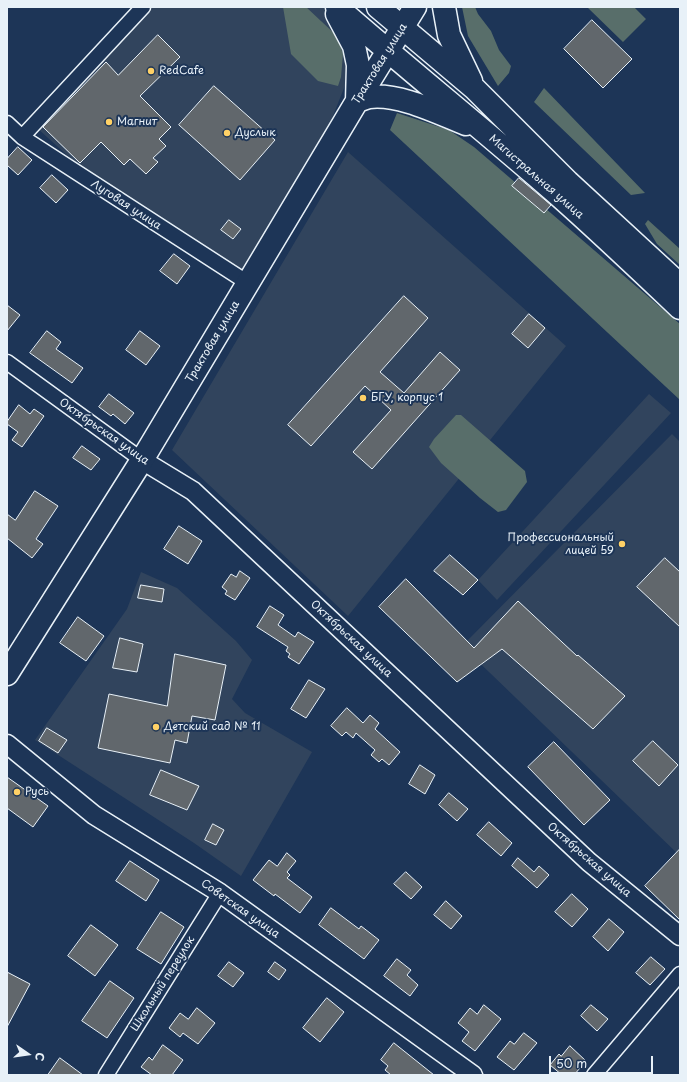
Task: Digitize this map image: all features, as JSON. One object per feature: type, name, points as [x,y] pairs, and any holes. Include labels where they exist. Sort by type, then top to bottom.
[{"type":"main road","points":[[333,7],[354,46],[358,65],[357,101],[369,97],[390,98],[411,103],[484,131]]},
{"type":"main road","name":"Магистральная улица","points":[[337,7],[557,194],[680,308]]},
{"type":"main road","name":"Магистральная улица","points":[[378,7],[474,88],[568,182],[680,286]]},
{"type":"main road","name":"Трактовая улица","points":[[7,674],[142,460],[387,51],[415,7]]},
{"type":"main road","points":[[444,7],[449,35],[474,88]]},
{"type":"street","points":[[22,136],[143,7]]},
{"type":"street","name":"Луговая улица","points":[[7,123],[22,136],[248,283]]},
{"type":"street","name":"Октябрьская улица","points":[[7,362],[142,460],[193,491],[588,862],[680,936]]},
{"type":"street","name":"Советская улица","points":[[7,744],[94,815],[220,894],[472,1075]]},
{"type":"street","name":"Школьный переулок","points":[[106,1075],[220,894]]},
{"type":"street","points":[[594,1075],[680,974]]},
{"type":"shaded area","points":[[149,7],[326,7],[335,16],[346,37],[346,83],[325,136],[243,270],[79,166],[37,128]]},
{"type":"shaded area","name":"БГУ, корпус 1","points":[[348,152],[566,346],[348,616],[172,450]]},
{"type":"shaded area","points":[[649,394],[671,413],[497,600],[478,580]]},
{"type":"shaded area","name":"Профессиональный лицей 59","points":[[672,434],[680,442],[680,856],[462,646]]},
{"type":"shaded area","name":"Детский сад № 11","points":[[141,572],[177,588],[236,641],[252,660],[232,699],[245,713],[312,752],[241,876],[194,843],[35,740],[127,609]]},
{"type":"green space","points":[[283,7],[306,7],[337,36],[343,54],[341,77],[338,86],[318,81],[291,54]]},
{"type":"green space","points":[[462,7],[475,7],[478,14],[491,31],[499,50],[511,66],[509,73],[498,86],[468,36]]},
{"type":"green space","points":[[587,7],[634,7],[646,19],[623,42]]},
{"type":"green space","points":[[544,88],[645,193],[631,195],[534,102]]},
{"type":"green space","points":[[397,113],[449,130],[474,147],[680,324],[680,400],[390,130]]},
{"type":"green space","points":[[648,220],[680,249],[680,265],[657,244],[645,224]]},
{"type":"green space","points":[[456,415],[461,415],[525,471],[527,482],[506,510],[498,512],[480,498],[441,463],[429,447],[434,439]]},
{"type":"building","points":[[592,20],[632,59],[603,88],[564,49]]},
{"type":"building","points":[[158,35],[180,57],[140,96],[171,127],[159,139],[166,146],[153,158],[158,162],[146,174],[130,159],[124,165],[101,142],[80,163],[43,127],[106,62],[118,75]]},
{"type":"building","name":"Дуслык","points":[[214,86],[275,140],[240,180],[179,125]]},
{"type":"building","points":[[18,147],[32,160],[18,175],[7,165],[7,159]]},
{"type":"building","points":[[52,175],[68,190],[56,203],[40,188]]},
{"type":"building","points":[[519,178],[551,205],[544,213],[512,186]]},
{"type":"building","points":[[229,220],[241,229],[233,239],[221,230]]},
{"type":"building","points":[[174,254],[190,266],[177,284],[160,271]]},
{"type":"building","points":[[404,296],[428,318],[380,372],[404,393],[440,352],[460,370],[372,469],[353,452],[391,410],[365,386],[311,446],[288,425]]},
{"type":"building","points":[[7,305],[20,315],[7,331]]},
{"type":"building","points":[[529,314],[545,328],[528,348],[512,334]]},
{"type":"building","points":[[47,331],[61,342],[56,349],[83,368],[72,383],[30,353]]},
{"type":"building","points":[[140,331],[160,346],[146,365],[126,350]]},
{"type":"building","points":[[109,394],[134,413],[125,424],[113,414],[111,416],[99,407]]},
{"type":"building","points":[[19,405],[30,414],[34,409],[44,416],[22,447],[12,440],[18,432],[7,424]]},
{"type":"building","points":[[82,446],[100,459],[91,470],[73,458]]},
{"type":"building","points":[[35,491],[58,506],[36,539],[43,544],[32,558],[7,538],[7,514],[15,520]]},
{"type":"building","points":[[179,526],[202,541],[188,564],[164,549]]},
{"type":"building","points":[[450,555],[478,580],[463,595],[434,571]]},
{"type":"building","points":[[665,558],[680,572],[680,627],[637,587]]},
{"type":"building","points":[[240,571],[250,578],[235,600],[225,594],[227,591],[222,587],[231,574],[236,577]]},
{"type":"building","points":[[406,579],[474,648],[518,601],[577,656],[578,655],[625,696],[593,729],[502,649],[457,682],[379,607]]},
{"type":"building","points":[[141,585],[164,589],[162,602],[138,598]]},
{"type":"building","points":[[270,606],[284,615],[278,625],[295,637],[298,632],[314,642],[299,664],[288,657],[290,654],[286,651],[288,647],[257,627]]},
{"type":"building","points":[[78,617],[104,636],[86,661],[60,643]]},
{"type":"building","points":[[120,638],[143,644],[137,672],[113,668]]},
{"type":"building","points":[[175,654],[226,665],[215,720],[192,716],[187,743],[175,740],[170,763],[98,748],[109,694],[167,706]]},
{"type":"building","points":[[309,680],[325,689],[306,718],[291,709]]},
{"type":"building","points":[[347,708],[363,723],[370,715],[379,723],[375,729],[400,752],[389,765],[382,759],[379,762],[371,755],[375,750],[356,733],[353,738],[346,732],[342,736],[331,726]]},
{"type":"building","points":[[47,728],[67,740],[58,753],[39,741]]},
{"type":"building","points":[[653,741],[678,765],[659,786],[633,761]]},
{"type":"building","points":[[554,742],[610,800],[584,825],[528,767]]},
{"type":"building","points":[[420,765],[435,775],[425,794],[409,784]]},
{"type":"building","points":[[161,770],[199,786],[187,810],[150,795]]},
{"type":"building","name":"Русь","points":[[7,777],[48,806],[33,827],[7,808]]},
{"type":"building","points":[[449,793],[468,809],[457,821],[439,805]]},
{"type":"building","points":[[489,822],[512,843],[501,856],[477,835]]},
{"type":"building","points":[[213,824],[224,830],[216,845],[205,840]]},
{"type":"building","points":[[680,849],[680,920],[645,886]]},
{"type":"building","points":[[287,853],[296,861],[287,872],[290,875],[287,878],[312,897],[300,913],[253,880],[269,860],[277,866]]},
{"type":"building","points":[[518,858],[534,872],[539,866],[549,875],[537,888],[512,866]]},
{"type":"building","points":[[130,861],[159,880],[146,901],[116,881]]},
{"type":"building","points":[[406,872],[422,887],[411,899],[394,884]]},
{"type":"building","points":[[572,894],[588,909],[572,927],[555,912]]},
{"type":"building","points":[[446,901],[462,916],[451,929],[434,915]]},
{"type":"building","points":[[331,908],[359,929],[361,926],[379,940],[364,959],[319,925]]},
{"type":"building","points":[[161,912],[184,927],[161,964],[137,949]]},
{"type":"building","points":[[609,919],[624,932],[608,951],[593,937]]},
{"type":"building","points":[[91,925],[118,945],[95,976],[68,956]]},
{"type":"building","points":[[651,957],[665,969],[650,985],[636,973]]},
{"type":"building","points":[[397,959],[411,970],[407,975],[418,985],[410,996],[384,976]]},
{"type":"building","points":[[229,962],[244,973],[233,987],[218,976]]},
{"type":"building","points":[[275,962],[286,970],[279,980],[268,972]]},
{"type":"building","points":[[7,972],[30,984],[7,1027]]},
{"type":"building","points":[[110,981],[134,998],[107,1038],[82,1021]]},
{"type":"building","points":[[327,998],[344,1012],[320,1042],[303,1028]]},
{"type":"building","points":[[484,1005],[501,1019],[475,1051],[462,1041],[469,1032],[458,1023],[470,1008],[477,1014]]},
{"type":"building","points":[[591,1005],[608,1019],[597,1031],[581,1016]]},
{"type":"building","points":[[197,1008],[215,1023],[198,1044],[183,1033],[180,1037],[169,1028],[180,1013],[188,1019]]},
{"type":"building","points":[[524,1033],[537,1043],[514,1070],[497,1057],[510,1041],[514,1044]]},
{"type":"building","points":[[394,1043],[434,1075],[391,1075],[385,1070],[388,1066],[381,1060]]},
{"type":"building","points":[[163,1045],[183,1060],[172,1075],[152,1075],[141,1067],[149,1057],[152,1060]]},
{"type":"building","points":[[570,1046],[586,1061],[574,1075],[562,1075],[550,1065],[559,1054],[561,1056]]},
{"type":"building","points":[[60,1058],[83,1075],[48,1075]]},
{"type":"place","name":"RedCafe","points":[[151,71]]},
{"type":"place","name":"Магнит","points":[[109,122]]},
{"type":"place","name":"Дуслык","points":[[227,133]]},
{"type":"place","name":"БГУ, корпус 1","points":[[363,398]]},
{"type":"place","name":"Профессиональный лицей 59","points":[[622,544]]},
{"type":"place","name":"Детский сад № 11","points":[[156,727]]},
{"type":"place","name":"Русь","points":[[17,792]]}]
